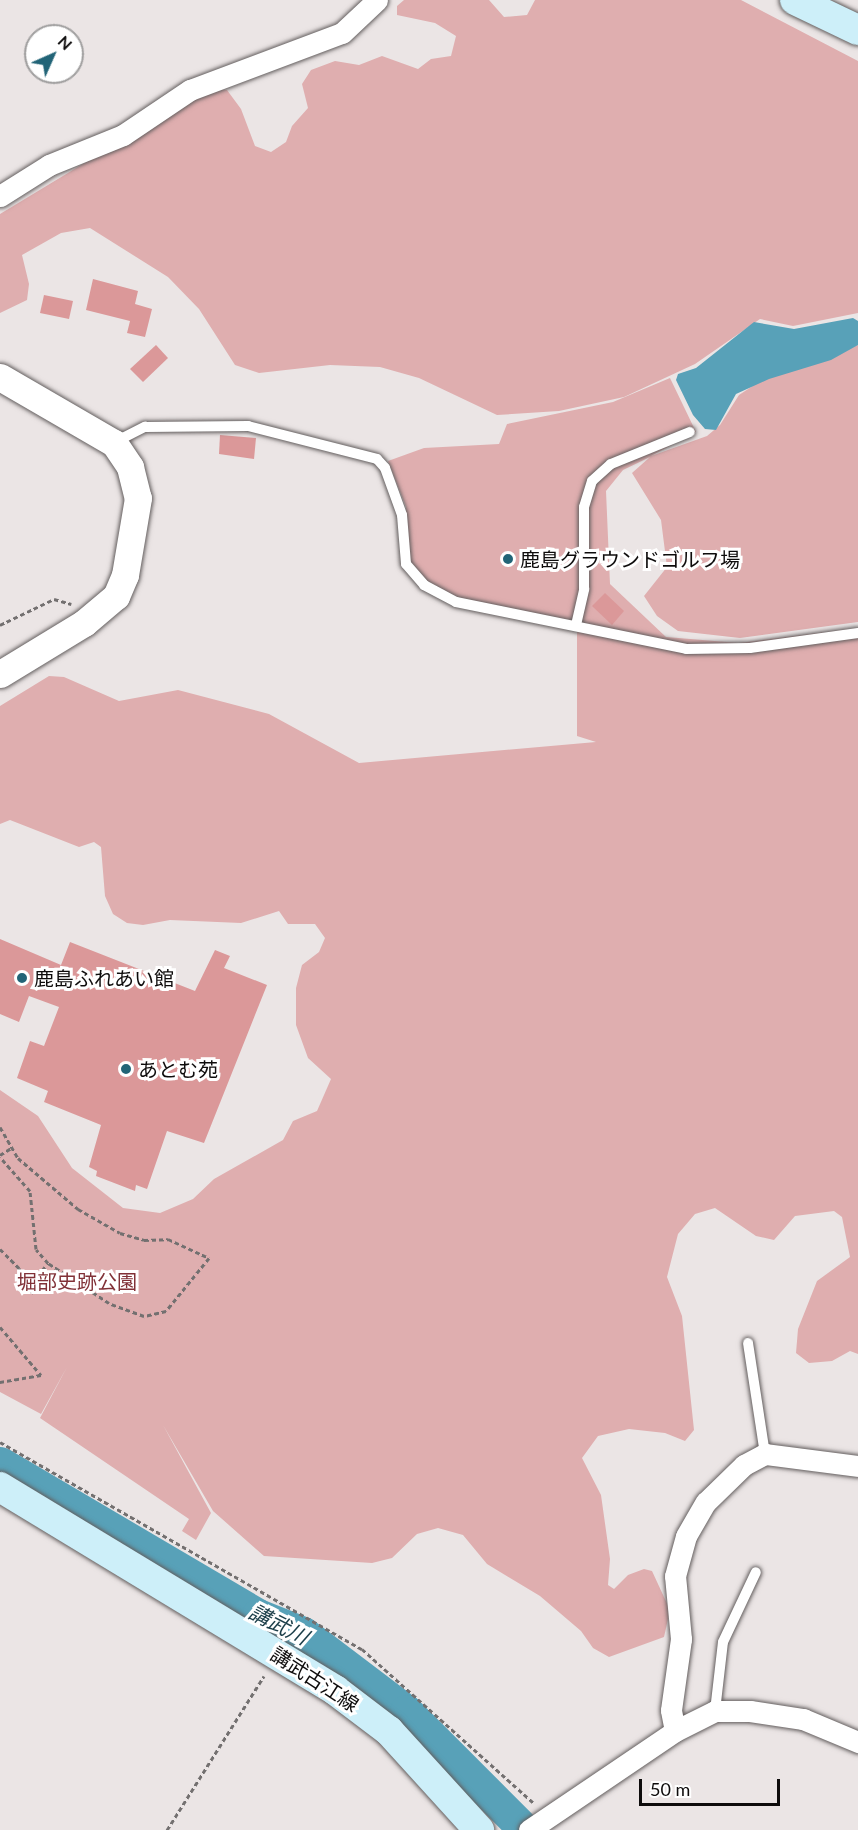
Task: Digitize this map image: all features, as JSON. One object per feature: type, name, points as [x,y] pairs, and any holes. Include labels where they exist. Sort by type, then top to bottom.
[{"type":"main road","points":[[795,0],[858,30]]},
{"type":"main road","name":"講武古江線","points":[[0,1487],[278,1654],[389,1731],[479,1830]]},
{"type":"street","points":[[0,196],[49,165],[123,135],[190,90],[342,33],[377,0]]},
{"type":"street","points":[[0,377],[114,443],[136,482],[136,523],[125,575],[116,596],[84,623],[0,674]]},
{"type":"street","points":[[675,1731],[671,1710],[681,1639],[675,1593],[678,1556],[706,1502],[744,1466],[765,1454],[858,1466]]},
{"type":"street","points":[[538,1822],[675,1731],[715,1711],[750,1711],[803,1719],[858,1742]]},
{"type":"lane","points":[[114,443],[138,428],[248,426],[377,459],[385,468],[402,515],[406,564],[424,585],[456,602],[576,625],[663,647],[715,650],[858,633]]},
{"type":"lane","points":[[576,625],[584,589],[585,494],[592,481],[611,464],[690,432]]},
{"type":"lane","points":[[748,1343],[765,1454]]},
{"type":"lane","points":[[715,1711],[723,1642],[756,1572]]},
{"type":"path","points":[[0,625],[54,599],[66,599],[84,623]]},
{"type":"path","points":[[0,1127],[12,1148],[42,1182],[120,1233],[144,1240],[168,1239],[209,1258],[166,1311],[144,1316],[109,1303],[48,1263],[33,1239],[30,1191],[0,1156],[12,1148]]},
{"type":"path","points":[[0,1249],[20,1269],[27,1287],[35,1293],[39,1286],[33,1282]]},
{"type":"path","points":[[27,1287],[48,1263]]},
{"type":"path","points":[[0,1327],[41,1375],[0,1382]]},
{"type":"path","points":[[0,1442],[362,1649],[538,1822]]},
{"type":"path","points":[[167,1830],[278,1654]]},
{"type":"green space","points":[[404,0],[489,0],[504,17],[527,15],[535,0],[741,0],[858,61],[858,313],[793,326],[760,319],[695,364],[624,397],[559,411],[497,415],[419,378],[380,367],[330,365],[259,373],[235,365],[199,309],[168,277],[90,228],[61,233],[22,255],[29,284],[27,300],[0,313],[0,214],[192,98],[216,89],[227,90],[241,109],[255,146],[271,152],[286,142],[292,126],[308,108],[302,84],[311,70],[335,61],[359,65],[382,56],[418,69],[431,59],[451,56],[456,36],[435,23],[397,15],[397,6]]},
{"type":"green space","name":"堀部史跡公園","points":[[858,345],[858,622],[740,638],[678,631],[657,616],[644,596],[667,567],[661,520],[632,473],[650,457],[623,470],[606,491],[610,584],[666,637],[739,643],[858,628],[858,1354],[850,1351],[832,1361],[809,1363],[796,1353],[798,1329],[817,1281],[850,1257],[842,1217],[834,1211],[795,1216],[774,1240],[756,1236],[715,1208],[695,1214],[678,1234],[667,1277],[682,1316],[694,1430],[685,1441],[665,1433],[629,1429],[598,1436],[582,1458],[601,1495],[610,1559],[608,1585],[614,1589],[628,1575],[644,1569],[652,1571],[670,1610],[664,1637],[609,1657],[593,1648],[581,1631],[540,1596],[487,1564],[463,1535],[438,1528],[417,1534],[392,1558],[372,1563],[264,1556],[213,1511],[163,1425],[211,1513],[196,1540],[182,1531],[189,1519],[40,1418],[67,1367],[41,1414],[0,1392],[0,1090],[38,1116],[72,1168],[123,1208],[160,1213],[193,1199],[214,1179],[283,1140],[293,1121],[317,1111],[331,1079],[308,1058],[296,1025],[296,988],[302,965],[319,952],[325,938],[315,924],[288,924],[279,911],[241,923],[170,920],[143,925],[127,923],[113,914],[105,896],[101,847],[94,842],[79,847],[10,820],[0,824],[0,706],[49,676],[64,677],[119,701],[178,690],[269,714],[359,763],[596,742],[577,736],[577,631],[455,599],[438,592],[413,571],[405,547],[406,507],[388,461],[424,448],[499,444],[507,424],[613,402],[670,378],[696,432],[651,456],[707,436],[720,425],[739,395],[777,370]]},
{"type":"water","points":[[853,318],[858,321],[858,345],[831,360],[769,379],[736,394],[716,430],[705,429],[693,415],[676,380],[678,374],[696,368],[754,322],[794,329]]},
{"type":"building","points":[[93,279],[138,291],[135,304],[152,309],[145,337],[127,333],[130,321],[86,310]]},
{"type":"building","points":[[44,295],[73,301],[69,319],[40,313]]},
{"type":"building","points":[[156,345],[168,358],[143,382],[130,369]]},
{"type":"building","points":[[220,435],[256,438],[254,459],[219,454]]},
{"type":"building","points":[[605,593],[624,611],[612,625],[592,606]]},
{"type":"building","name":"あとむ苑","points":[[0,939],[61,965],[70,942],[195,991],[215,950],[230,956],[224,968],[267,985],[204,1143],[167,1131],[147,1189],[136,1185],[135,1191],[96,1176],[97,1171],[89,1167],[101,1125],[44,1102],[48,1091],[17,1078],[30,1041],[44,1046],[59,1007],[29,996],[19,1022],[0,1014]]},
{"type":"waterway","name":"講武川","points":[[0,1463],[258,1615],[303,1633],[406,1711],[525,1830]]},
{"type":"place","name":"鹿島グラウンドゴルフ場","points":[[508,559]]},
{"type":"place","name":"鹿島ふれあい館","points":[[22,978]]},
{"type":"place","name":"あとむ苑","points":[[126,1069]]}]
